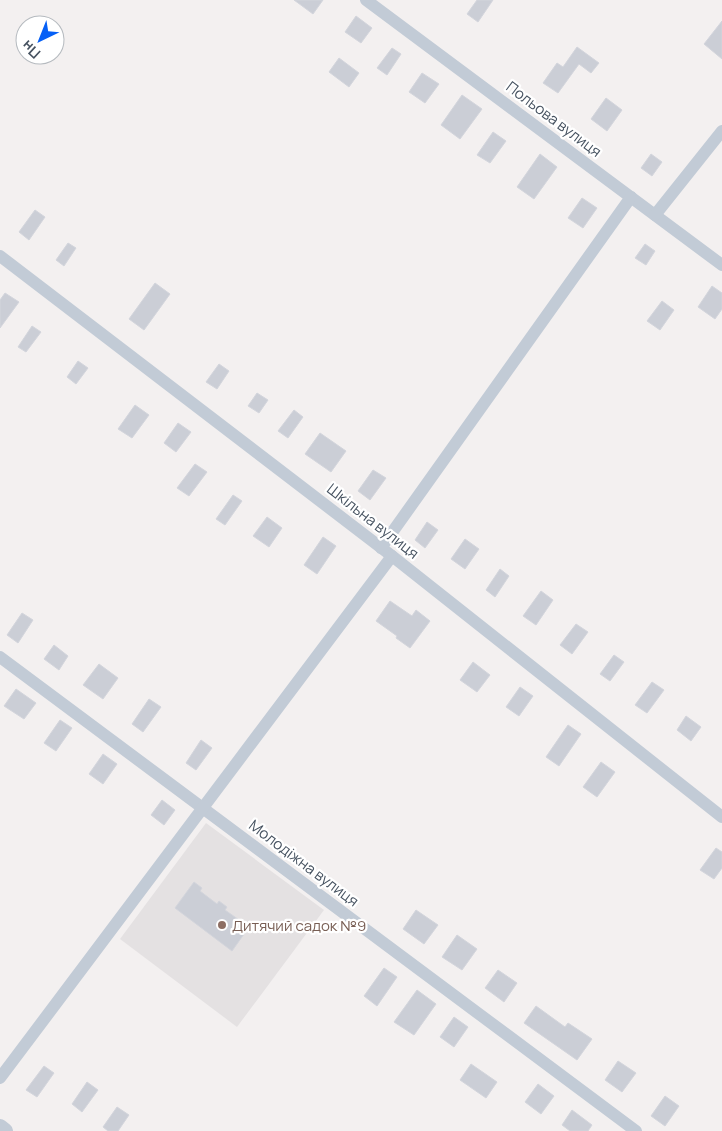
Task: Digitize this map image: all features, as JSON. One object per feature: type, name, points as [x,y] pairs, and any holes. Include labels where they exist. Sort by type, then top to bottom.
[{"type":"street","name":"Польова вулиця","points":[[366,0],[722,265]]},
{"type":"street","points":[[655,215],[722,131]]},
{"type":"street","points":[[381,548],[631,197]]},
{"type":"street","name":"Шкільна вулиця","points":[[0,256],[392,556],[722,817]]},
{"type":"street","points":[[0,1078],[392,556]]},
{"type":"street","name":"Молодіжна вулиця","points":[[0,657],[636,1131]]},
{"type":"street","points":[[0,1128],[5,1131]]},
{"type":"shaded area","name":"Дитячий садок №9","points":[[206,823],[324,910],[237,1027],[120,939]]},
{"type":"building","points":[[294,0],[323,0],[313,14]]},
{"type":"building","points":[[477,0],[493,0],[478,22],[467,14]]},
{"type":"building","points":[[356,16],[372,28],[361,43],[345,32]]},
{"type":"building","points":[[722,21],[722,59],[704,44]]},
{"type":"building","points":[[577,47],[599,63],[591,73],[579,64],[558,93],[543,83],[557,63],[563,67]]},
{"type":"building","points":[[392,48],[401,54],[387,75],[377,68]]},
{"type":"building","points":[[339,58],[359,73],[349,87],[329,72]]},
{"type":"building","points":[[422,73],[439,84],[425,103],[409,92]]},
{"type":"building","points":[[462,95],[482,109],[460,139],[441,125]]},
{"type":"building","points":[[606,98],[622,110],[607,131],[591,119]]},
{"type":"building","points":[[493,132],[506,141],[490,163],[477,155]]},
{"type":"building","points":[[540,154],[557,167],[534,199],[517,187]]},
{"type":"building","points":[[651,154],[662,162],[652,176],[641,168]]},
{"type":"building","points":[[582,198],[597,208],[583,228],[568,218]]},
{"type":"building","points":[[35,210],[45,217],[29,240],[19,232]]},
{"type":"building","points":[[68,243],[76,248],[64,266],[56,260]]},
{"type":"building","points":[[645,244],[655,251],[646,265],[635,258]]},
{"type":"building","points":[[155,283],[170,294],[144,330],[129,319]]},
{"type":"building","points":[[712,286],[722,293],[722,309],[715,319],[698,307]]},
{"type":"building","points":[[5,293],[19,302],[0,328],[0,300]]},
{"type":"building","points":[[662,301],[674,310],[660,330],[647,321]]},
{"type":"building","points":[[32,326],[41,332],[26,352],[18,347]]},
{"type":"building","points":[[78,361],[88,368],[76,384],[67,377]]},
{"type":"building","points":[[219,364],[229,371],[217,389],[206,382]]},
{"type":"building","points":[[257,393],[268,400],[259,413],[248,406]]},
{"type":"building","points":[[135,405],[149,415],[132,438],[118,429]]},
{"type":"building","points":[[294,410],[303,417],[288,438],[278,431]]},
{"type":"building","points":[[178,423],[191,432],[176,452],[164,443]]},
{"type":"building","points":[[320,433],[346,451],[331,472],[305,454]]},
{"type":"building","points":[[195,464],[207,472],[189,496],[177,488]]},
{"type":"building","points":[[373,470],[386,478],[370,500],[358,491]]},
{"type":"building","points":[[233,495],[242,501],[225,525],[216,519]]},
{"type":"building","points":[[267,517],[282,528],[269,547],[253,536]]},
{"type":"building","points":[[427,522],[438,530],[425,548],[415,540]]},
{"type":"building","points":[[323,537],[336,546],[317,574],[304,565]]},
{"type":"building","points":[[465,539],[479,549],[465,569],[451,559]]},
{"type":"building","points":[[500,569],[509,576],[495,597],[486,590]]},
{"type":"building","points":[[541,591],[553,600],[536,625],[523,616]]},
{"type":"building","points":[[390,601],[412,616],[416,610],[430,621],[410,648],[376,621]]},
{"type":"building","points":[[22,613],[33,620],[18,643],[7,635]]},
{"type":"building","points":[[576,624],[588,632],[572,654],[560,645]]},
{"type":"building","points":[[54,645],[68,656],[59,670],[44,659]]},
{"type":"building","points":[[614,655],[624,662],[610,681],[600,674]]},
{"type":"building","points":[[473,662],[490,675],[477,692],[460,680]]},
{"type":"building","points":[[99,664],[118,678],[103,699],[83,685]]},
{"type":"building","points":[[652,682],[664,690],[647,713],[635,705]]},
{"type":"building","points":[[520,687],[533,696],[519,716],[506,707]]},
{"type":"building","points":[[16,689],[36,703],[24,719],[4,706]]},
{"type":"building","points":[[149,699],[161,707],[143,732],[132,724]]},
{"type":"building","points":[[686,716],[701,727],[691,741],[677,730]]},
{"type":"building","points":[[60,720],[72,728],[56,751],[44,743]]},
{"type":"building","points":[[568,725],[581,734],[559,766],[546,757]]},
{"type":"building","points":[[201,740],[212,748],[196,770],[186,763]]},
{"type":"building","points":[[103,754],[117,764],[103,784],[89,774]]},
{"type":"building","points":[[601,762],[615,772],[597,797],[583,787]]},
{"type":"building","points":[[162,800],[175,810],[164,825],[151,815]]},
{"type":"building","points":[[716,848],[722,852],[722,868],[714,879],[700,870]]},
{"type":"building","points":[[194,882],[202,888],[200,891],[217,904],[219,901],[227,907],[225,910],[249,927],[232,951],[175,908]]},
{"type":"building","points":[[416,910],[438,925],[424,944],[403,929]]},
{"type":"building","points":[[457,935],[477,949],[462,970],[442,957]]},
{"type":"building","points":[[384,968],[397,977],[377,1006],[364,996]]},
{"type":"building","points":[[498,970],[517,983],[504,1002],[485,988]]},
{"type":"building","points":[[417,990],[436,1004],[414,1035],[394,1022]]},
{"type":"building","points":[[536,1006],[565,1027],[568,1023],[592,1039],[577,1060],[524,1023]]},
{"type":"building","points":[[454,1017],[468,1027],[454,1047],[440,1037]]},
{"type":"building","points":[[618,1061],[636,1073],[622,1092],[605,1080]]},
{"type":"building","points":[[471,1064],[497,1082],[486,1098],[460,1080]]},
{"type":"building","points":[[44,1066],[54,1073],[37,1097],[26,1090]]},
{"type":"building","points":[[87,1082],[98,1090],[82,1112],[72,1104]]},
{"type":"building","points":[[538,1084],[554,1096],[541,1114],[525,1102]]},
{"type":"building","points":[[665,1096],[679,1106],[665,1126],[651,1116]]},
{"type":"building","points":[[117,1107],[129,1115],[118,1131],[108,1131],[103,1127]]},
{"type":"building","points":[[572,1110],[592,1125],[588,1131],[570,1131],[562,1125]]},
{"type":"place","name":"Дитячий садок №9","points":[[222,925]]}]
